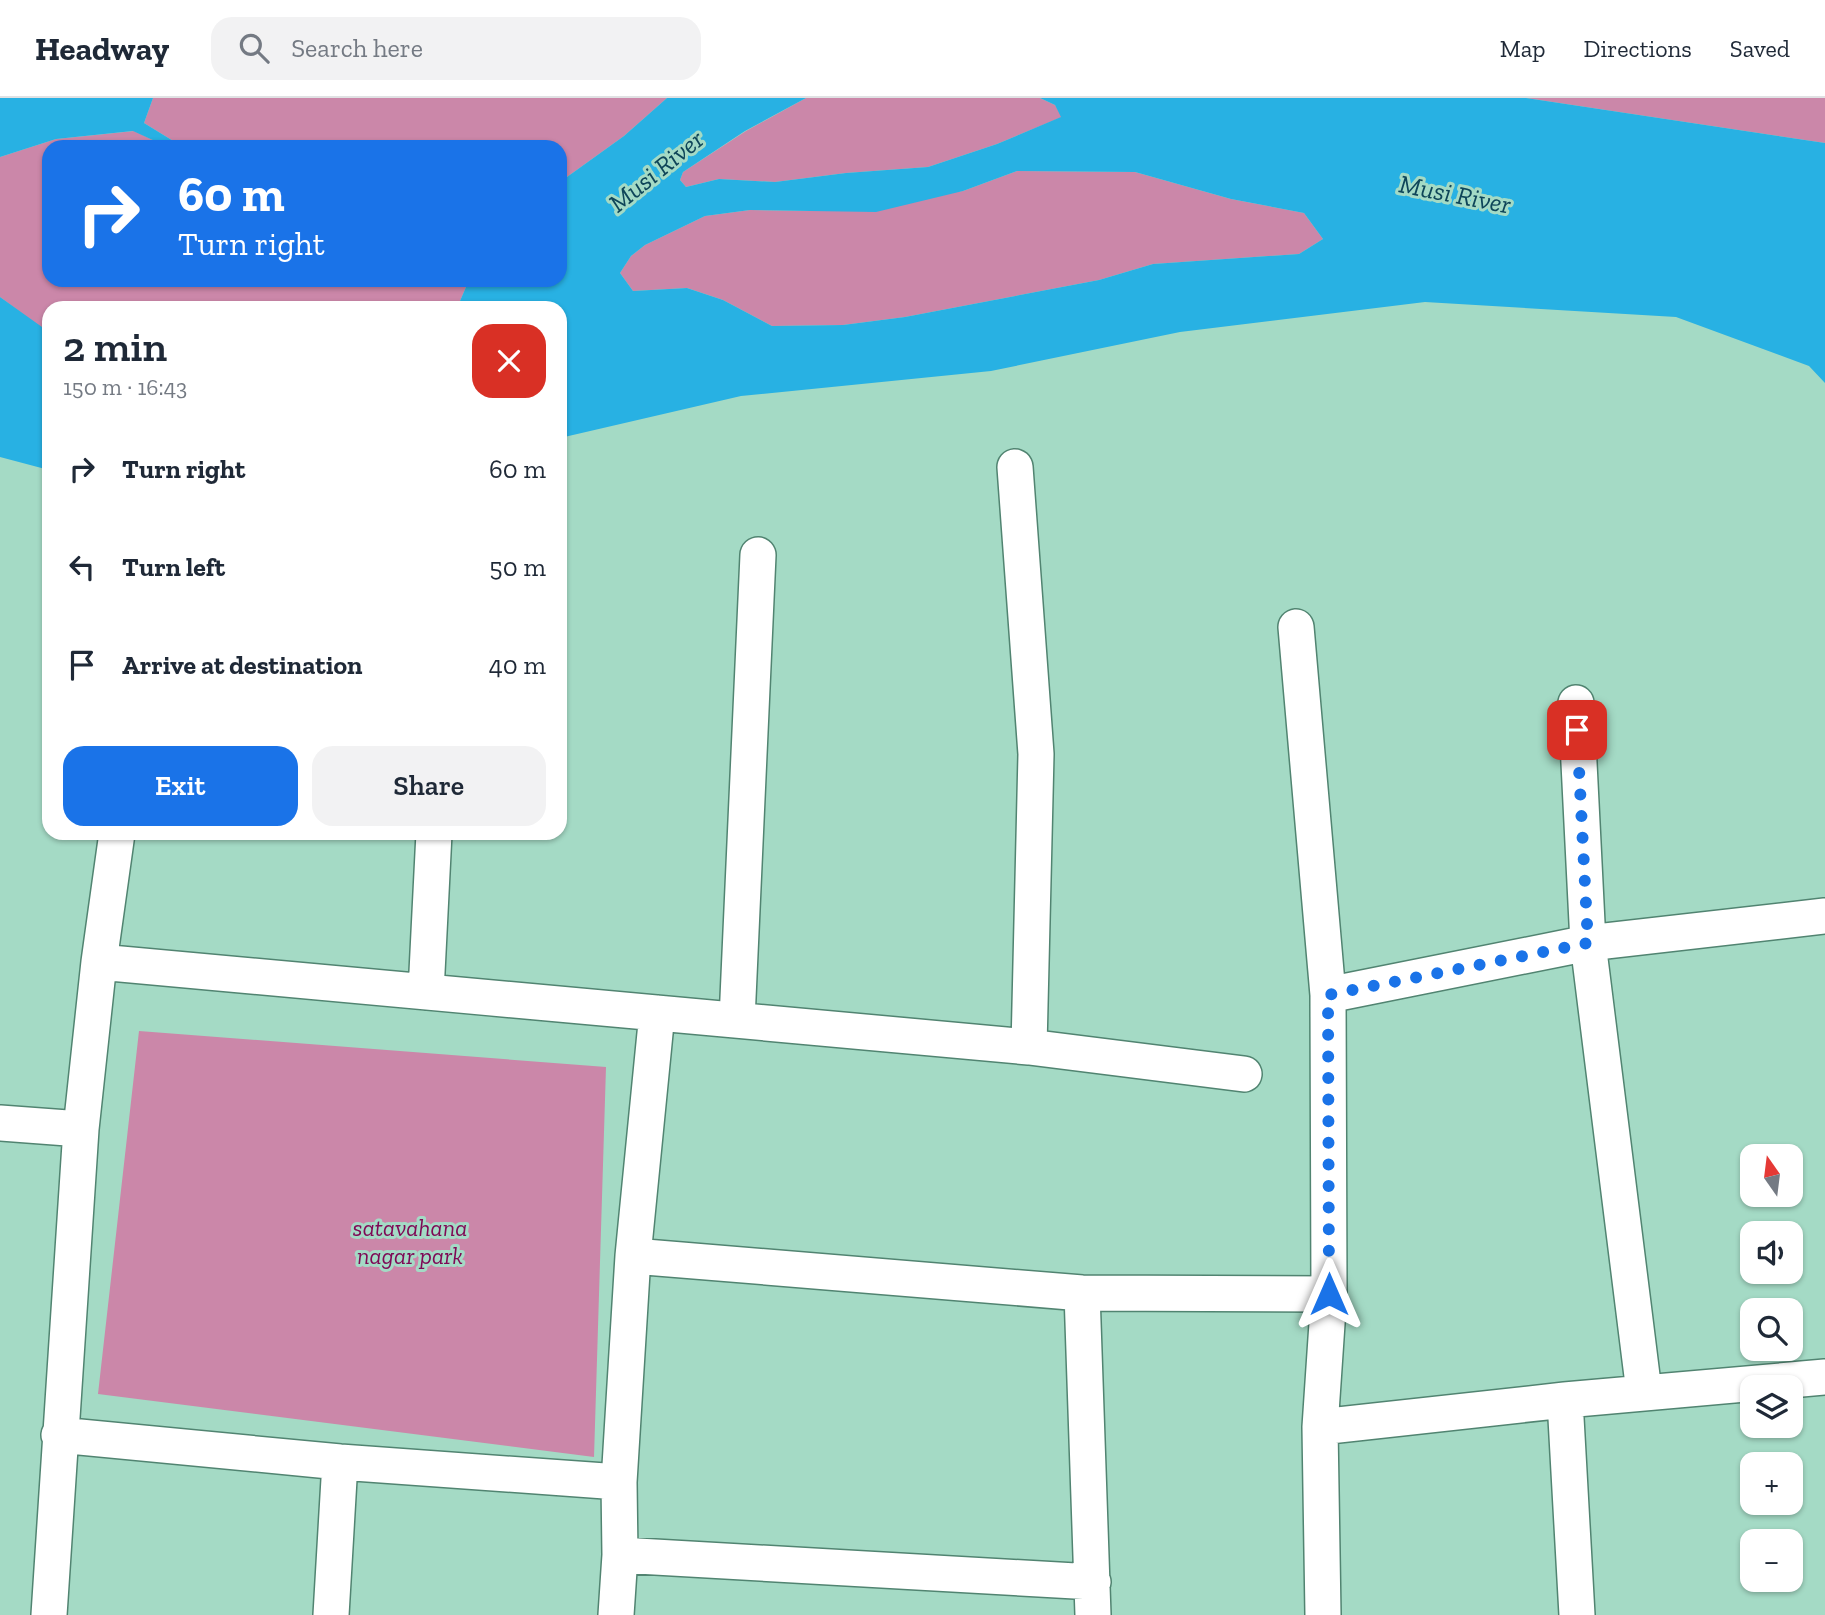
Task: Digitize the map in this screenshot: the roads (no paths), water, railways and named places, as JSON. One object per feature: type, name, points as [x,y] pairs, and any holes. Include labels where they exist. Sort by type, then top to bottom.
[{"type":"street","points":[[1015,467],[1036,754],[1029,1047]]},
{"type":"street","points":[[737,1020],[758,555]]},
{"type":"street","points":[[1296,627],[1328,995],[1329,1294],[1320,1427],[1323,1615]]},
{"type":"street","points":[[1576,703],[1588,943],[1644,1392]]},
{"type":"street","points":[[49,1615],[81,1129],[99,962],[116,840]]},
{"type":"street","points":[[426,992],[434,840]]},
{"type":"street","points":[[1328,995],[1588,943],[1825,916]]},
{"type":"street","points":[[99,962],[1029,1047],[1244,1074]]},
{"type":"street","points":[[616,1615],[620,1555],[619,1482],[634,1256],[657,1013]]},
{"type":"street","points":[[0,1123],[81,1129]]},
{"type":"street","points":[[634,1256],[1082,1293],[1329,1294]]},
{"type":"street","points":[[620,1555],[1093,1599],[1082,1293]]},
{"type":"street","points":[[1320,1427],[1644,1392],[1825,1377]]},
{"type":"street","points":[[1565,1400],[1577,1615]]},
{"type":"street","points":[[59,1434],[340,1462],[619,1482]]},
{"type":"street","points":[[331,1615],[340,1462]]},
{"type":"water","points":[[0,98],[153,98],[144,123],[172,140],[153,140],[133,131],[42,140],[42,144],[0,157]]},
{"type":"water","name":"Musi River","points":[[667,98],[806,98],[745,131],[683,172],[680,180],[686,187],[719,179],[775,182],[928,167],[997,144],[1061,117],[1055,105],[1040,98],[1526,98],[1825,143],[1825,383],[1809,366],[1676,317],[1425,302],[1180,332],[991,371],[741,396],[567,436],[567,301],[460,301],[466,287],[567,287],[567,177],[624,136]],"holes":[[[1017,171],[1135,172],[1231,199],[1304,213],[1323,239],[1299,254],[1153,264],[1099,280],[905,317],[843,325],[772,326],[723,300],[687,288],[633,291],[620,273],[631,256],[645,245],[705,216],[750,210],[876,212],[963,191]]]},
{"type":"water","points":[[0,297],[42,327],[42,468],[0,457]]},
{"type":"park label","name":"satavahana nagar park","points":[[410,1242]]}]
